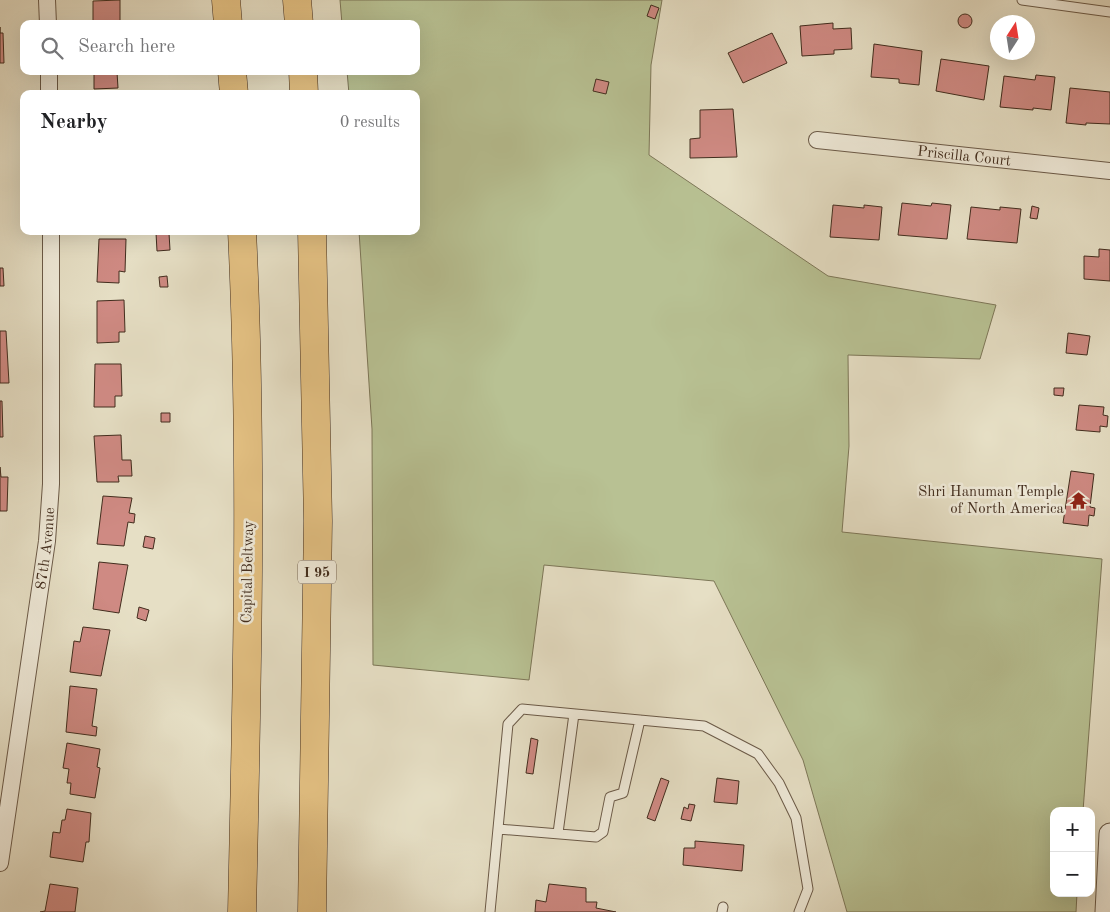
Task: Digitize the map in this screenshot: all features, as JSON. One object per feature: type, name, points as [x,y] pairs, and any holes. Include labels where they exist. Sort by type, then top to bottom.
[{"type":"highway","points":[[226,0],[228,20]]},
{"type":"highway","points":[[298,0],[299,20]]},
{"type":"highway","points":[[232,75],[234,90]]},
{"type":"highway","points":[[303,75],[304,90]]},
{"type":"highway","name":"Capital Beltway","points":[[242,235],[246,314],[248,522],[242,912]]},
{"type":"highway","name":"I 95","points":[[312,235],[318,521],[312,912]]},
{"type":"street","points":[[47,0],[48,20]]},
{"type":"street","points":[[48,75],[49,90]]},
{"type":"street","name":"Priscilla Court","points":[[817,140],[1110,171]]},
{"type":"street","name":"87th Avenue","points":[[0,863],[47,541],[52,484],[51,235]]},
{"type":"street","points":[[1106,912],[1110,834]]},
{"type":"lane","points":[[1022,0],[1110,12]]},
{"type":"lane","points":[[490,912],[508,724],[522,709],[704,726],[758,754],[779,783],[796,818],[808,889],[799,912]]},
{"type":"lane","points":[[558,833],[574,714]]},
{"type":"lane","points":[[498,829],[596,836],[603,832],[610,797],[623,793],[640,720]]},
{"type":"green space","points":[[340,0],[662,0],[651,65],[649,155],[828,276],[996,305],[980,359],[848,355],[849,446],[842,532],[1102,559],[1083,807],[1050,807],[1050,897],[1077,897],[1076,912],[847,912],[803,760],[714,581],[544,565],[529,680],[373,665],[372,429],[359,235],[420,235],[420,90],[349,90],[347,75],[420,75],[420,20],[342,20]]},
{"type":"building","points":[[120,0],[120,20],[93,20],[93,1]]},
{"type":"building","points":[[651,5],[659,8],[655,19],[647,16]]},
{"type":"building","points":[[965,14],[970,16],[972,21],[970,26],[965,28],[960,26],[958,21],[960,16]]},
{"type":"building","points":[[833,23],[833,29],[851,28],[852,49],[834,50],[834,54],[802,56],[800,26]]},
{"type":"building","points":[[0,33],[3,33],[4,63],[0,63]]},
{"type":"building","points":[[772,33],[787,63],[743,83],[728,53]]},
{"type":"building","points":[[874,44],[922,51],[919,85],[899,83],[899,79],[871,77]]},
{"type":"building","points":[[941,59],[989,66],[984,100],[936,91]]},
{"type":"building","points":[[94,75],[117,75],[118,88],[94,89]]},
{"type":"building","points":[[1036,75],[1055,77],[1051,110],[1000,107],[1004,76],[1035,80]]},
{"type":"building","points":[[596,79],[609,82],[606,94],[593,91]]},
{"type":"building","points":[[1070,88],[1110,92],[1110,124],[1086,123],[1086,125],[1066,123]]},
{"type":"building","points":[[733,109],[737,157],[690,158],[690,139],[700,138],[700,110]]},
{"type":"building","points":[[902,203],[931,206],[932,203],[951,205],[947,239],[898,235]]},
{"type":"building","points":[[833,205],[864,208],[864,205],[882,207],[879,240],[830,237]]},
{"type":"building","points":[[1032,206],[1039,208],[1037,219],[1030,218]]},
{"type":"building","points":[[971,207],[1000,210],[1000,207],[1021,209],[1017,243],[967,239]]},
{"type":"building","points":[[156,235],[169,235],[170,250],[157,251]]},
{"type":"building","points":[[99,239],[126,239],[125,272],[119,271],[119,283],[97,282]]},
{"type":"building","points":[[1099,249],[1110,250],[1110,281],[1084,279],[1084,256],[1099,257]]},
{"type":"building","points":[[0,268],[3,268],[4,286],[0,286]]},
{"type":"building","points":[[167,276],[168,287],[160,287],[159,277]]},
{"type":"building","points":[[124,300],[125,332],[119,332],[119,342],[97,343],[97,301]]},
{"type":"building","points":[[0,331],[6,331],[9,383],[0,383]]},
{"type":"building","points":[[1068,333],[1090,336],[1087,355],[1066,353]]},
{"type":"building","points":[[95,364],[121,364],[122,396],[115,396],[115,407],[94,407]]},
{"type":"building","points":[[1054,388],[1064,388],[1063,396],[1054,395]]},
{"type":"building","points":[[0,401],[2,401],[3,437],[0,437]]},
{"type":"building","points":[[1079,405],[1104,407],[1103,415],[1108,416],[1107,427],[1100,426],[1100,432],[1076,430]]},
{"type":"building","points":[[161,413],[170,413],[170,422],[161,422]]},
{"type":"building","points":[[121,435],[122,460],[131,460],[132,476],[118,476],[119,482],[97,482],[94,436]]},
{"type":"building","points":[[0,467],[1,477],[8,477],[7,511],[0,511]]},
{"type":"building","name":"Shri Hanuman Temple of North America","points":[[1071,471],[1094,474],[1090,507],[1095,508],[1094,516],[1089,515],[1088,526],[1063,523]]},
{"type":"building","points":[[103,496],[132,498],[129,513],[135,514],[134,523],[128,522],[124,546],[97,544]]},
{"type":"building","points":[[145,536],[155,538],[153,549],[143,547]]},
{"type":"building","points":[[99,562],[128,565],[119,613],[93,609]]},
{"type":"building","points":[[139,607],[149,610],[146,621],[137,618]]},
{"type":"building","points":[[83,627],[110,630],[101,676],[70,672],[74,641],[80,642]]},
{"type":"building","points":[[70,686],[97,689],[92,726],[97,727],[96,736],[66,732]]},
{"type":"building","points":[[531,738],[538,740],[533,774],[526,773]]},
{"type":"building","points":[[67,743],[100,749],[97,767],[100,768],[95,798],[70,794],[71,783],[67,783],[69,769],[63,768]]},
{"type":"building","points":[[661,778],[669,781],[655,821],[647,818]]},
{"type":"building","points":[[717,778],[739,781],[737,804],[714,802]]},
{"type":"building","points":[[689,804],[695,805],[691,821],[681,819],[684,807],[688,809]]},
{"type":"building","points":[[67,809],[91,813],[89,842],[86,842],[83,862],[50,857],[53,832],[60,833],[62,820],[65,820]]},
{"type":"building","points":[[695,841],[744,845],[742,871],[683,865],[684,848],[695,848]]},
{"type":"building","points":[[50,884],[78,888],[75,912],[40,912],[45,911]]},
{"type":"building","points":[[549,884],[586,888],[586,902],[597,902],[596,908],[616,912],[535,912],[536,900],[546,902]]},
{"type":"place","name":"Shri Hanuman Temple of North America","points":[[1078,500]]}]
